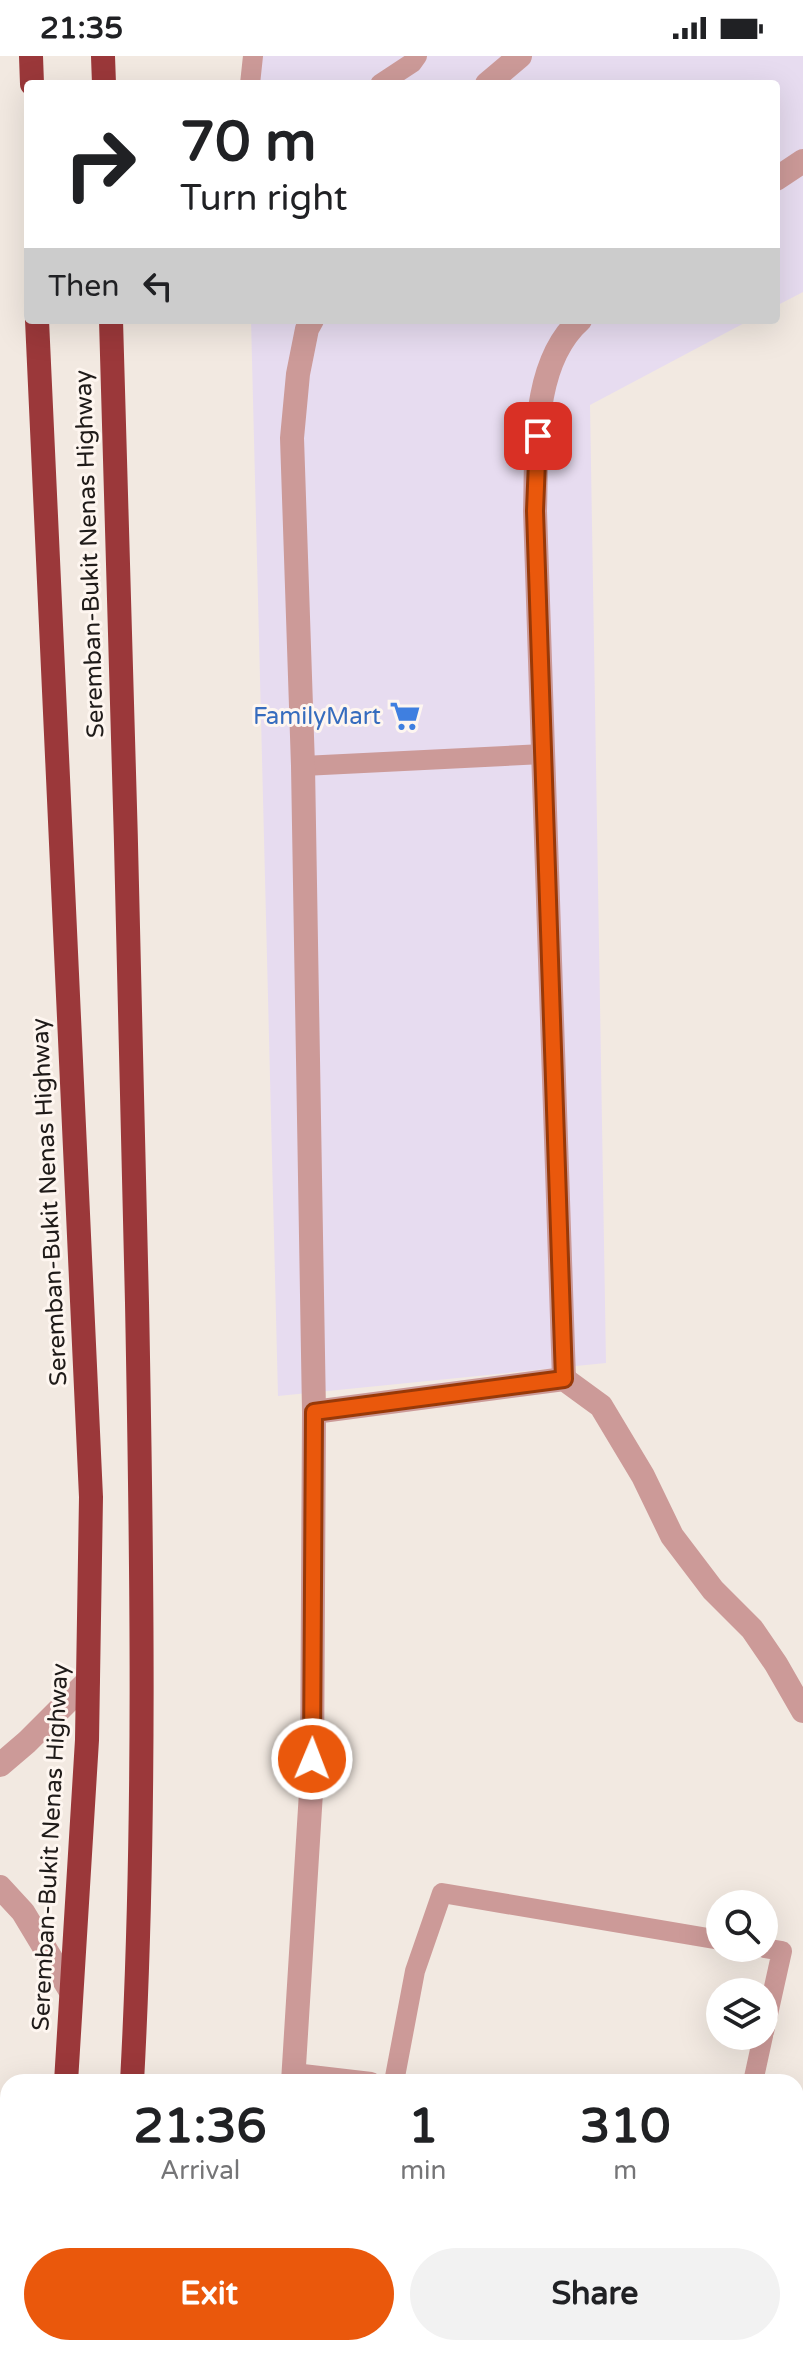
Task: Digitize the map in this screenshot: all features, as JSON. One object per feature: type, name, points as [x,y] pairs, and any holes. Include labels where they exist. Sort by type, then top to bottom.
[{"type":"highway","points":[[31,56],[32,80]]},
{"type":"highway","points":[[103,56],[104,80]]},
{"type":"highway","name":"Seremban-Bukit Nenas Highway","points":[[37,324],[91,1497],[87,1740],[66,2074]]},
{"type":"highway","name":"Seremban-Bukit Nenas Highway","points":[[111,324],[143,1604],[132,2074]]},
{"type":"street","points":[[780,176],[803,161]]},
{"type":"street","points":[[293,2074],[312,1776],[314,1412],[303,766],[292,438],[298,374],[310,324]]},
{"type":"street","points":[[564,1379],[535,511],[539,412],[549,367],[576,324]]},
{"type":"street","points":[[314,1412],[564,1379],[601,1406],[643,1476],[672,1536],[713,1590],[752,1629],[803,1711]]},
{"type":"street","points":[[0,1765],[88,1681]]},
{"type":"street","points":[[0,1887],[23,1912],[70,1990]]},
{"type":"lane","points":[[250,80],[253,56]]},
{"type":"lane","points":[[386,80],[412,63],[417,56]]},
{"type":"lane","points":[[303,766],[543,754]]},
{"type":"lane","points":[[396,2074],[415,1971],[442,1893],[706,1938]]},
{"type":"lane","points":[[776,1978],[782,1951],[778,1950]]},
{"type":"lane","points":[[755,2074],[760,2050]]},
{"type":"shaded area","points":[[244,56],[803,56],[803,292],[780,304],[780,80],[245,80]]},
{"type":"shaded area","points":[[251,324],[742,324],[590,405],[606,1363],[278,1396]]},
{"type":"place","name":"FamilyMart","points":[[405,716]]},
{"type":"route","points":[[312,1759],[314,1412],[564,1379],[535,511],[538,436]]}]
